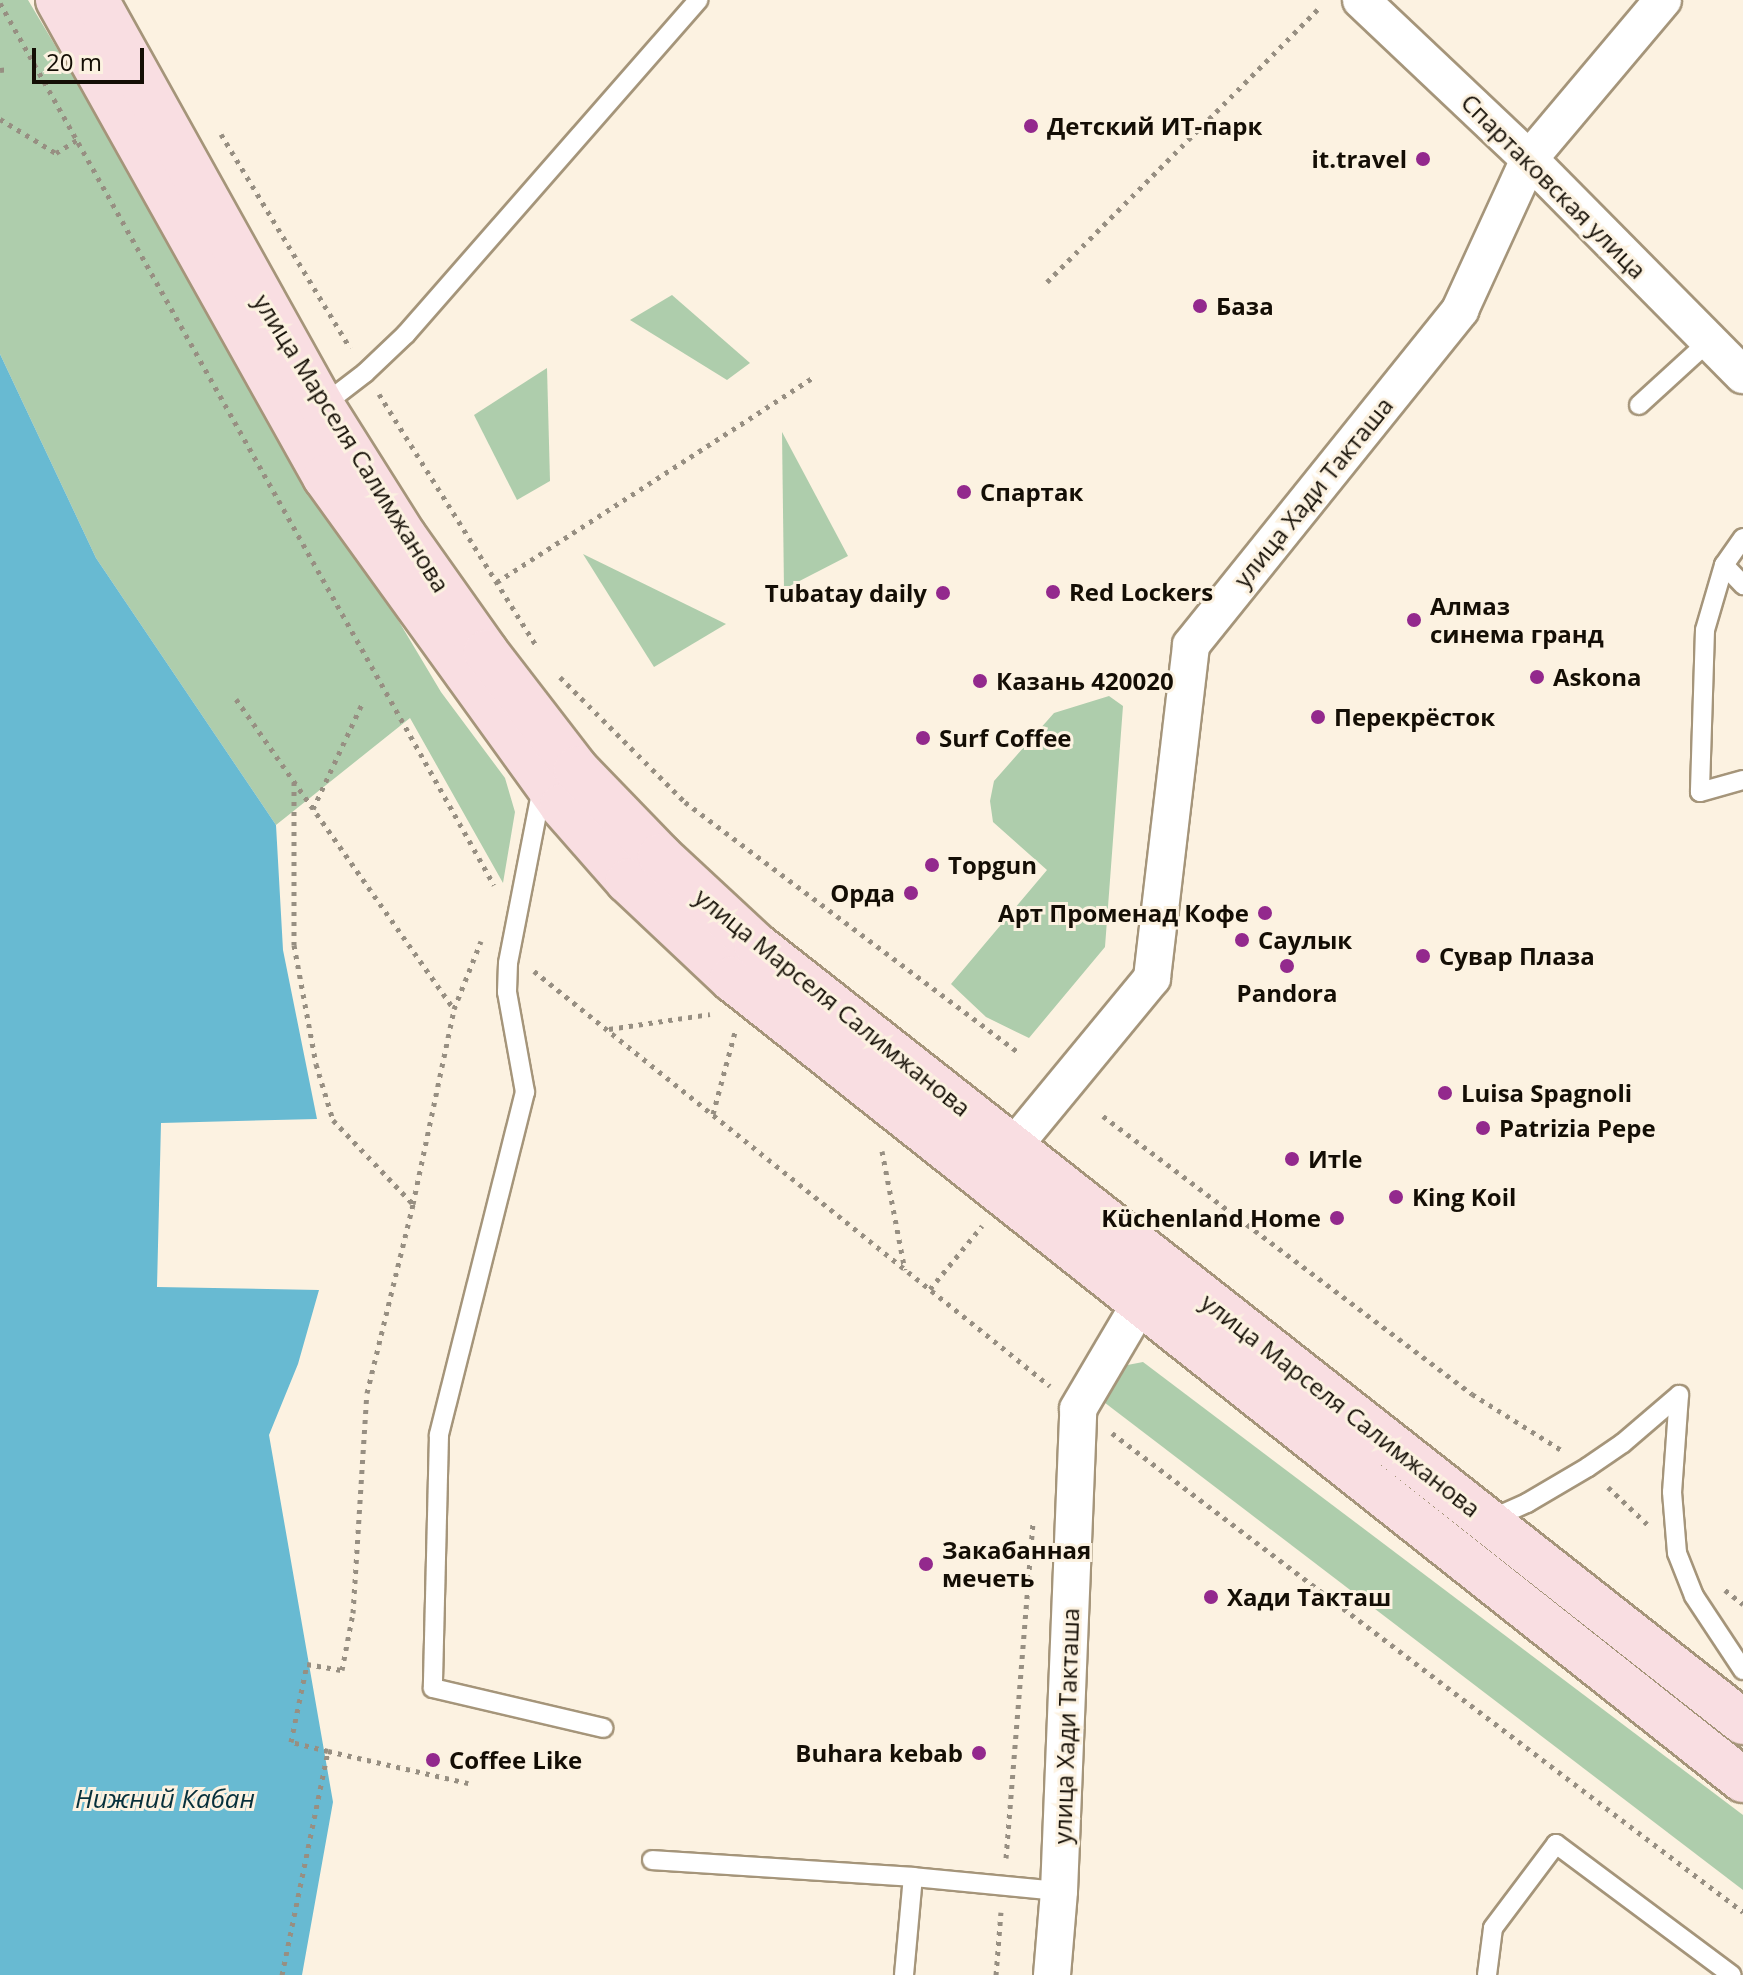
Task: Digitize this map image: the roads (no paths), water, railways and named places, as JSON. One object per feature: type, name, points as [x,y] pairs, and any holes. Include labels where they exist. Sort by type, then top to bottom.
[{"type":"main road","points":[[58,0],[325,477],[544,781],[628,881],[732,979],[1743,1780]]},
{"type":"main road","name":"улица Марселя Салимжанова","points":[[96,0],[322,406],[404,536],[486,652],[576,769],[660,856],[757,946],[1743,1722]]},
{"type":"street","name":"Спартаковская улица","points":[[1361,0],[1529,159],[1743,375]]},
{"type":"street","name":"улица Хади Такташа","points":[[1012,1148],[1152,978],[1191,645],[1460,310],[1529,159],[1663,0]]},
{"type":"street","name":"улица Хади Такташа","points":[[1052,1975],[1059,1891],[1078,1409],[1141,1302]]},
{"type":"lane","points":[[322,406],[365,373],[406,334],[698,0]]},
{"type":"lane","points":[[1639,405],[1709,341]]},
{"type":"lane","points":[[1743,538],[1724,565],[1705,630],[1700,792],[1743,780]]},
{"type":"lane","points":[[1724,565],[1743,585]]},
{"type":"lane","points":[[544,781],[511,953],[507,992],[525,1092],[439,1435],[433,1688],[603,1728]]},
{"type":"lane","points":[[1486,1521],[1527,1503],[1588,1467],[1623,1443],[1679,1395],[1672,1492],[1677,1553],[1694,1596],[1743,1670]]},
{"type":"lane","points":[[1487,1975],[1493,1928],[1556,1844],[1732,1975]]},
{"type":"lane","points":[[652,1860],[913,1877],[1059,1891]]},
{"type":"lane","points":[[904,1975],[913,1877]]},
{"type":"water","name":"Нижний Кабан","points":[[0,354],[96,558],[276,825],[283,950],[317,1119],[161,1123],[157,1287],[319,1290],[298,1364],[269,1435],[333,1802],[302,1975],[0,1975]]},
{"type":"place","name":"Детский ИТ-парк","points":[[1031,126]]},
{"type":"place","name":"it.travel","points":[[1423,159]]},
{"type":"place","name":"База","points":[[1200,306]]},
{"type":"place","name":"Спартак","points":[[964,492]]},
{"type":"place","name":"Red Lockers","points":[[1053,592]]},
{"type":"place","name":"Tubatay daily","points":[[943,593]]},
{"type":"place","name":"Алмаз синема гранд","points":[[1414,620]]},
{"type":"place","name":"Askona","points":[[1537,677]]},
{"type":"place","name":"Казань 420020","points":[[980,681]]},
{"type":"place","name":"Перекрёсток","points":[[1318,717]]},
{"type":"place","name":"Surf Coffee","points":[[923,738]]},
{"type":"place","name":"Topgun","points":[[932,865]]},
{"type":"place","name":"Орда","points":[[911,893]]},
{"type":"place","name":"Арт Променад Кофе","points":[[1265,913]]},
{"type":"place","name":"Саулык","points":[[1242,940]]},
{"type":"place","name":"Сувар Плаза","points":[[1423,956]]},
{"type":"place","name":"Pandora","points":[[1287,966]]},
{"type":"place","name":"Luisa Spagnoli","points":[[1445,1093]]},
{"type":"place","name":"Patrizia Pepe","points":[[1483,1128]]},
{"type":"place","name":"Итle","points":[[1292,1159]]},
{"type":"place","name":"King Koil","points":[[1396,1197]]},
{"type":"place","name":"Küchenland Home","points":[[1337,1218]]},
{"type":"place","name":"Закабанная мечеть","points":[[926,1564]]},
{"type":"place","name":"Хади Такташ","points":[[1211,1597]]},
{"type":"place","name":"Buhara kebab","points":[[979,1753]]},
{"type":"place","name":"Coffee Like","points":[[433,1760]]}]
